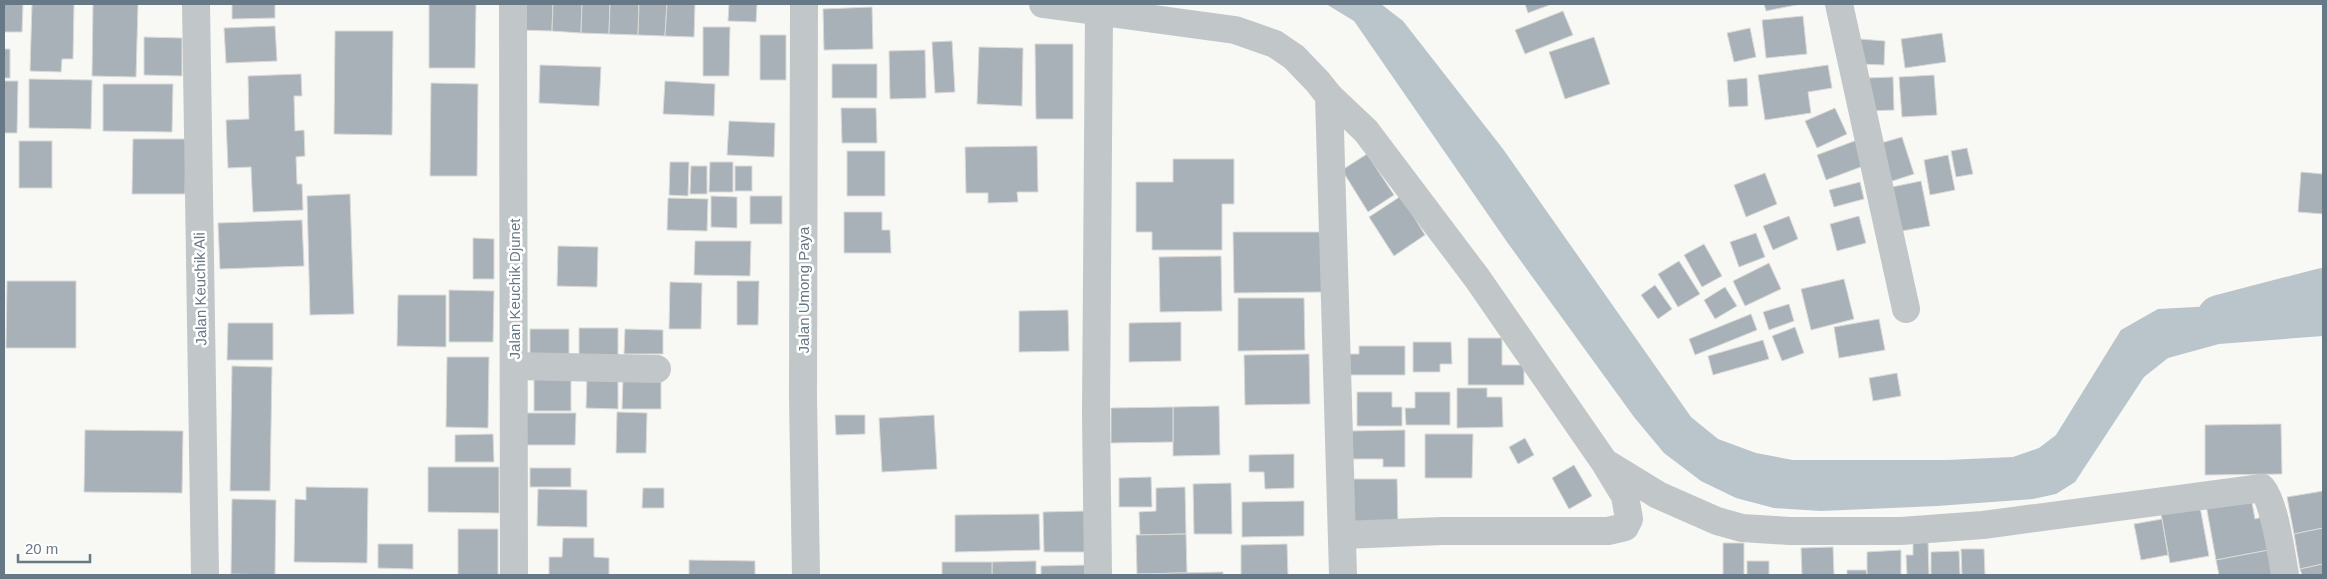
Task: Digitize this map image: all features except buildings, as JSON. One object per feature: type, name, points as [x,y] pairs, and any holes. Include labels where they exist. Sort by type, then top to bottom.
[{"type":"street","name":"Jalan Keuchik Ali","points":[[196,4],[205,575]]},
{"type":"street","name":"Jalan Keuchik Djunet","points":[[513,4],[514,575]]},
{"type":"street","name":"Jalan Umong Paya","points":[[804,4],[803,398],[806,575]]},
{"type":"street","points":[[1043,4],[1099,11],[1154,11],[1235,30],[1274,44],[1294,57],[1329,96],[1366,131],[1477,278],[1605,463],[1625,496],[1629,509],[1629,519],[1625,527],[1618,529],[1442,531],[1343,535]]},
{"type":"street","points":[[1839,4],[1906,309]]},
{"type":"street","points":[[1098,575],[1096,414],[1099,11]]},
{"type":"street","points":[[1329,96],[1343,575]]},
{"type":"street","points":[[514,366],[656,369]]},
{"type":"street","points":[[1605,463],[1658,495],[1718,521],[1742,528],[1790,530],[1901,531],[1983,525],[2262,488],[2267,494],[2286,575]]},
{"type":"shaded area","points":[[1326,4],[1381,4],[1403,21],[1503,149],[1691,417],[1718,439],[1756,453],[1793,460],[1947,460],[2013,457],[2039,448],[2056,435],[2121,330],[2158,309],[2323,300],[2323,336],[2219,344],[2168,358],[2144,377],[2075,482],[2056,494],[2033,499],[1937,506],[1821,511],[1774,508],[1736,498],[1701,481],[1664,453],[1634,417],[1507,242],[1354,21]]},
{"type":"waterway","points":[[2219,317],[2323,290]]}]
